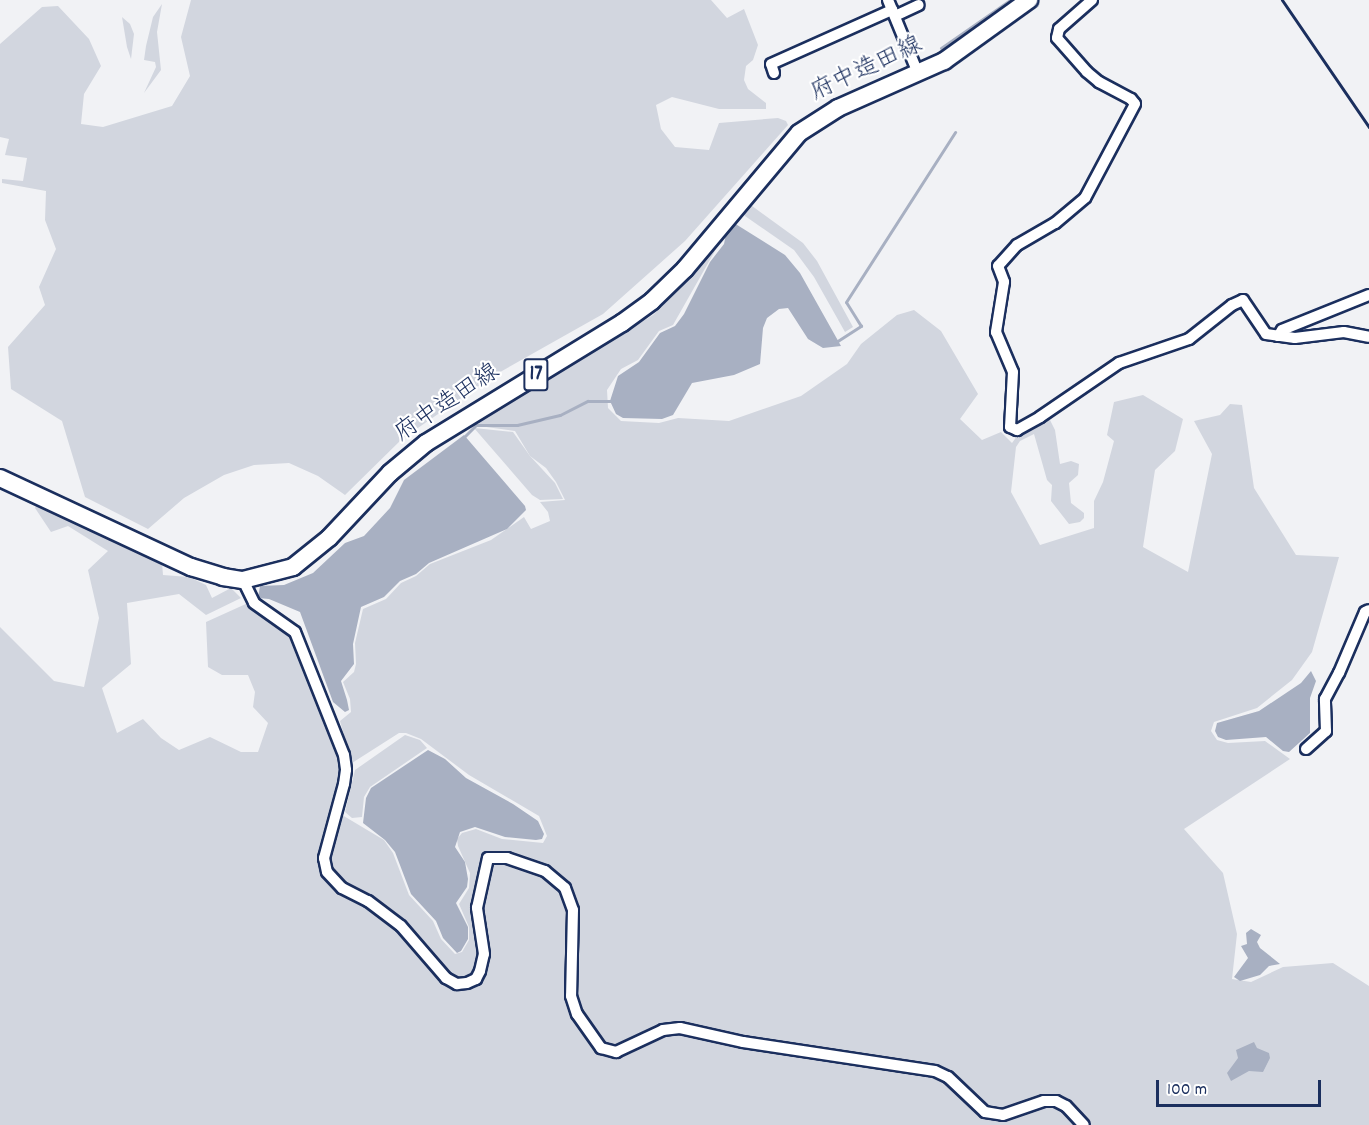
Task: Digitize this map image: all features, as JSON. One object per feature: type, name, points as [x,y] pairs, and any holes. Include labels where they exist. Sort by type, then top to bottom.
[{"type":"main road","name":"府中造田線","points":[[0,478],[191,567],[243,580],[293,567],[329,538],[390,473],[426,443],[622,323],[652,301],[685,269],[779,153],[805,128],[838,108],[918,73],[964,48],[1029,0]]},
{"type":"street","points":[[1092,0],[1059,29],[1057,38],[1093,77],[1131,99],[1135,104],[1085,198],[1055,223],[1017,245],[998,266],[1004,282],[996,332],[1013,372],[1010,427],[1017,430],[1040,417],[1119,363],[1189,339],[1232,305],[1243,300],[1266,334],[1295,338],[1344,332],[1369,337]]},
{"type":"street","points":[[774,73],[771,64],[892,8],[919,5]]},
{"type":"street","points":[[892,8],[918,73]]},
{"type":"street","points":[[1278,336],[1281,330],[1369,295]]},
{"type":"street","points":[[243,580],[254,603],[295,632],[344,754],[346,770],[344,784],[324,858],[327,872],[342,888],[368,901],[401,926],[446,978],[457,984],[467,983],[476,978],[480,971],[484,954],[477,908],[488,858],[507,858],[545,871],[565,888],[573,910],[571,996],[577,1014],[601,1048],[616,1052],[663,1030],[680,1028],[743,1042],[935,1071],[948,1077],[985,1112],[1003,1115],[1044,1101],[1056,1101],[1066,1106],[1084,1125]]},
{"type":"street","points":[[1306,749],[1326,731],[1325,699],[1339,673],[1365,612],[1369,610]]},
{"type":"shaded area","points":[[191,0],[711,0],[727,18],[744,9],[758,45],[753,60],[746,66],[744,80],[748,89],[766,103],[766,109],[719,109],[672,97],[656,105],[661,129],[675,147],[709,150],[719,123],[778,118],[786,121],[788,125],[685,241],[603,314],[493,376],[402,439],[345,495],[318,476],[289,463],[254,465],[224,475],[184,498],[148,529],[85,497],[62,421],[11,389],[8,347],[45,305],[39,287],[56,249],[45,220],[46,191],[2,183],[2,179],[23,181],[27,158],[5,155],[9,139],[0,137],[0,44],[42,7],[58,6],[89,39],[101,66],[84,94],[81,124],[103,127],[172,106],[190,76],[181,37]]},
{"type":"shaded area","points":[[162,4],[157,32],[161,70],[144,93],[156,67],[155,62],[144,60],[146,46],[153,17]]},
{"type":"shaded area","points":[[122,17],[130,24],[134,34],[131,59],[127,47]]},
{"type":"shaded area","points":[[748,203],[803,243],[817,261],[853,327],[845,332],[814,277],[794,250],[745,216],[742,210]]},
{"type":"shaded area","points":[[724,235],[673,325],[659,331],[638,360],[621,369],[607,390],[608,408],[621,421],[659,423],[678,418],[729,421],[801,396],[847,364],[861,344],[897,315],[914,310],[941,331],[978,394],[960,419],[982,440],[1001,432],[1012,443],[1020,432],[1048,416],[1055,430],[1060,464],[1071,461],[1079,464],[1078,475],[1069,483],[1071,503],[1084,513],[1084,518],[1080,522],[1069,524],[1051,501],[1052,485],[1047,480],[1034,434],[1020,441],[1016,447],[1011,492],[1040,545],[1094,528],[1094,501],[1103,482],[1114,441],[1107,435],[1114,402],[1143,395],[1183,419],[1175,451],[1155,470],[1143,547],[1188,572],[1212,454],[1194,421],[1220,415],[1230,404],[1242,405],[1254,488],[1296,555],[1339,557],[1312,652],[1292,680],[1257,708],[1214,722],[1211,731],[1217,740],[1228,743],[1265,741],[1290,759],[1184,829],[1223,873],[1237,934],[1232,979],[1251,982],[1283,967],[1333,963],[1369,986],[1369,1125],[0,1125],[0,627],[54,681],[84,687],[99,618],[88,570],[108,551],[68,526],[51,532],[35,508],[37,504],[162,563],[163,575],[189,577],[206,585],[212,598],[231,588],[241,598],[206,615],[179,594],[127,603],[131,664],[102,688],[117,733],[143,719],[161,738],[179,750],[210,737],[241,752],[258,752],[268,723],[253,707],[255,692],[248,675],[222,675],[208,667],[206,622],[248,603],[286,632],[296,646],[341,767],[332,809],[384,840],[393,853],[409,895],[433,921],[441,939],[455,954],[462,952],[469,940],[469,927],[459,904],[469,888],[470,873],[457,839],[462,833],[476,829],[502,839],[543,843],[547,836],[539,816],[469,775],[421,739],[406,733],[399,733],[352,763],[340,721],[351,712],[350,699],[343,682],[354,672],[355,643],[363,609],[386,599],[401,583],[416,576],[430,564],[491,540],[524,517],[531,529],[550,521],[548,512],[540,502],[565,500],[546,468],[530,456],[515,431],[479,426],[478,421],[653,315],[679,289]]},
{"type":"shaded area","points":[[474,428],[513,432],[530,456],[555,483],[563,499],[540,500],[532,495]]},
{"type":"shaded area","points":[[405,735],[420,740],[427,748],[370,787],[364,797],[362,817],[352,818],[345,812],[355,770]]},
{"type":"water","points":[[734,223],[785,255],[800,273],[841,346],[823,348],[808,339],[788,308],[779,309],[767,318],[763,328],[760,364],[734,375],[692,383],[673,415],[662,419],[623,418],[616,414],[610,401],[618,376],[639,362],[660,333],[675,326],[684,314],[710,262],[724,244],[726,234]]},
{"type":"water","points":[[464,435],[526,510],[507,529],[429,563],[416,574],[400,581],[384,597],[361,607],[353,644],[354,664],[341,681],[349,710],[345,712],[333,702],[300,612],[269,599],[258,598],[260,586],[284,585],[313,573],[345,543],[364,536],[390,508],[404,480]]},
{"type":"water","points":[[1311,671],[1316,681],[1310,698],[1310,733],[1289,752],[1283,751],[1266,737],[1226,740],[1218,737],[1215,731],[1217,723],[1259,711],[1301,683]]},
{"type":"water","points":[[428,750],[445,759],[466,778],[538,821],[544,834],[542,839],[536,840],[505,837],[475,827],[460,832],[455,847],[465,862],[468,879],[467,887],[456,903],[468,927],[468,939],[461,951],[457,953],[443,938],[436,921],[411,894],[395,852],[385,840],[363,823],[366,798],[371,788]]},
{"type":"water","points":[[1251,929],[1261,935],[1257,942],[1260,948],[1280,964],[1269,966],[1260,975],[1240,981],[1234,977],[1248,958],[1241,946],[1247,944],[1246,933]]},
{"type":"water","points":[[1254,1042],[1257,1048],[1269,1053],[1270,1058],[1263,1072],[1249,1071],[1231,1081],[1227,1073],[1238,1058],[1236,1050]]},
{"type":"waterway","points":[[941,48],[1010,0]]},
{"type":"waterway","points":[[836,342],[861,326],[846,302],[955,132]]},
{"type":"waterway","points":[[463,438],[476,425],[517,425],[560,415],[588,401],[612,401]]},
{"type":"railway","points":[[1282,0],[1369,127]]}]
